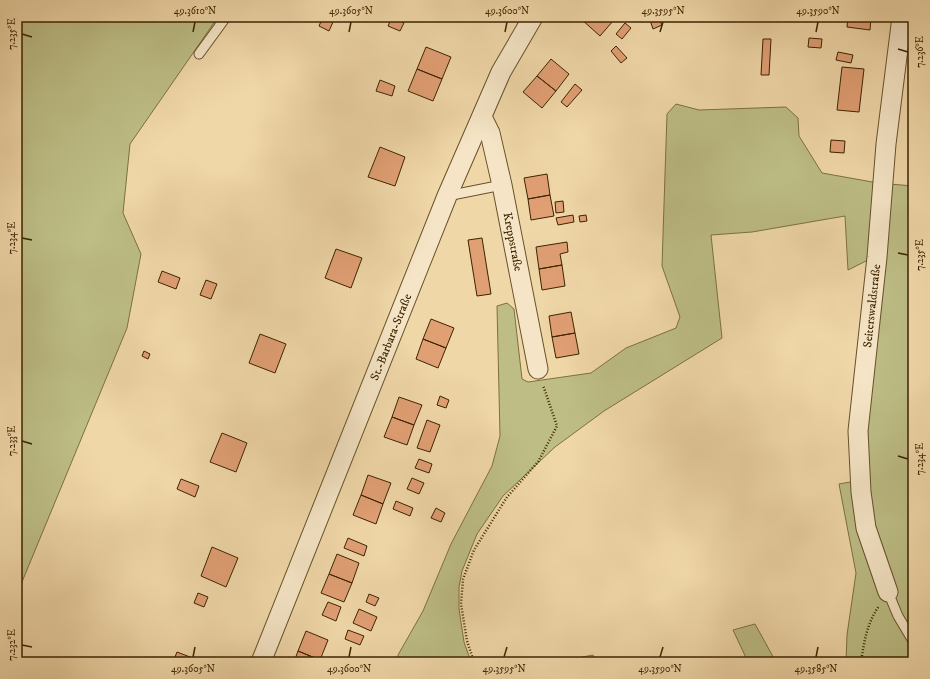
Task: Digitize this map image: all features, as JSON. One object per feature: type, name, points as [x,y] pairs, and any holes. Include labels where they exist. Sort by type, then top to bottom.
[{"type":"street","name":"St.-Barbara-Straße","points":[[261,662],[447,196],[501,72],[533,17]]},
{"type":"street","name":"Seiterswaldstraße","points":[[888,592],[866,528],[861,492],[858,431],[877,257],[886,144],[902,17]]},
{"type":"street","name":"Kreppstraße","points":[[482,117],[490,133],[502,185],[538,369]]},
{"type":"lane","points":[[199,54],[226,17]]},
{"type":"lane","points":[[447,196],[502,185]]},
{"type":"lane","points":[[888,592],[898,616],[913,641]]},
{"type":"path","points":[[474,662],[467,641],[461,604],[463,579],[474,550],[506,497],[538,462],[557,426],[538,369]]},
{"type":"path","points":[[861,662],[866,636],[873,614],[888,592]]},
{"type":"green space","points":[[17,17],[218,17],[130,144],[123,213],[141,254],[127,328],[17,594]]},
{"type":"green space","points":[[676,104],[699,110],[786,107],[798,118],[799,136],[822,173],[878,183],[913,186],[913,662],[846,662],[847,635],[856,573],[839,484],[867,479],[870,259],[848,270],[845,216],[752,232],[711,235],[722,338],[604,411],[555,447],[503,496],[477,534],[462,571],[459,587],[459,609],[464,642],[471,662],[398,662],[398,655],[423,611],[451,544],[492,466],[500,436],[497,306],[507,303],[514,309],[522,379],[528,382],[591,373],[626,348],[676,328],[680,317],[662,266],[667,114]]},
{"type":"green space","points":[[755,624],[776,662],[748,662],[733,630]]},
{"type":"green space","points":[[593,655],[597,662],[556,662]]},
{"type":"building","points":[[323,17],[333,22],[329,31],[319,26]]},
{"type":"building","points":[[392,17],[404,23],[400,31],[388,26]]},
{"type":"building","points":[[583,17],[609,17],[613,21],[600,36],[581,19]]},
{"type":"building","points":[[649,17],[658,17],[662,25],[653,29]]},
{"type":"building","points":[[848,17],[871,17],[870,30],[847,27]]},
{"type":"building","points":[[625,23],[631,28],[622,39],[616,34]]},
{"type":"building","points":[[809,38],[822,39],[821,48],[808,47]]},
{"type":"building","points":[[763,39],[771,39],[769,75],[761,75]]},
{"type":"building","points":[[616,46],[627,58],[621,63],[611,51]]},
{"type":"building","points":[[426,47],[451,57],[442,79],[417,69]]},
{"type":"building","points":[[838,52],[853,55],[851,63],[836,60]]},
{"type":"building","points":[[551,59],[569,74],[556,91],[537,76]]},
{"type":"building","points":[[842,67],[864,69],[859,112],[837,110]]},
{"type":"building","points":[[417,69],[442,79],[433,101],[408,91]]},
{"type":"building","points":[[537,76],[556,91],[542,108],[523,92]]},
{"type":"building","points":[[380,80],[395,86],[392,96],[376,91]]},
{"type":"building","points":[[575,84],[582,90],[567,107],[561,102]]},
{"type":"building","points":[[831,140],[845,141],[844,153],[830,152]]},
{"type":"building","points":[[380,147],[405,157],[395,186],[368,177]]},
{"type":"building","points":[[547,174],[550,195],[528,199],[524,178]]},
{"type":"building","points":[[550,195],[554,216],[531,220],[528,199]]},
{"type":"building","points":[[563,201],[564,212],[556,213],[555,202]]},
{"type":"building","points":[[573,215],[574,222],[558,225],[556,218]]},
{"type":"building","points":[[586,215],[587,221],[580,222],[579,216]]},
{"type":"building","points":[[482,238],[491,294],[477,296],[468,240]]},
{"type":"building","points":[[567,242],[568,252],[560,254],[562,265],[539,269],[536,247]]},
{"type":"building","points":[[336,249],[362,258],[351,288],[325,278]]},
{"type":"building","points":[[562,265],[565,286],[542,290],[539,269]]},
{"type":"building","points":[[162,271],[180,278],[176,289],[158,282]]},
{"type":"building","points":[[206,280],[217,284],[211,299],[200,295]]},
{"type":"building","points":[[571,312],[575,333],[552,337],[549,316]]},
{"type":"building","points":[[431,319],[454,328],[446,348],[423,339]]},
{"type":"building","points":[[575,333],[579,354],[556,358],[552,337]]},
{"type":"building","points":[[260,334],[286,344],[275,373],[249,363]]},
{"type":"building","points":[[423,339],[446,348],[438,368],[416,359]]},
{"type":"building","points":[[144,351],[150,354],[148,359],[142,356]]},
{"type":"building","points":[[440,396],[449,400],[446,408],[437,405]]},
{"type":"building","points":[[399,397],[422,405],[414,425],[392,417]]},
{"type":"building","points":[[392,417],[414,425],[407,445],[384,437]]},
{"type":"building","points":[[427,420],[440,425],[430,452],[417,448]]},
{"type":"building","points":[[222,433],[247,443],[236,472],[210,462]]},
{"type":"building","points":[[419,459],[432,464],[429,473],[415,468]]},
{"type":"building","points":[[368,475],[391,483],[383,504],[361,495]]},
{"type":"building","points":[[412,478],[424,483],[419,494],[407,489]]},
{"type":"building","points":[[181,479],[199,486],[195,497],[177,489]]},
{"type":"building","points":[[361,495],[383,504],[376,524],[353,515]]},
{"type":"building","points":[[396,501],[413,508],[410,516],[393,509]]},
{"type":"building","points":[[436,508],[445,513],[441,522],[431,518]]},
{"type":"building","points":[[348,538],[367,546],[364,556],[344,548]]},
{"type":"building","points":[[212,547],[238,558],[226,587],[201,576]]},
{"type":"building","points":[[337,554],[359,563],[352,583],[329,574]]},
{"type":"building","points":[[329,574],[352,583],[344,602],[321,593]]},
{"type":"building","points":[[198,593],[208,597],[204,607],[194,603]]},
{"type":"building","points":[[369,594],[379,598],[375,606],[366,602]]},
{"type":"building","points":[[328,602],[341,607],[336,621],[322,615]]},
{"type":"building","points":[[359,609],[377,617],[371,631],[353,623]]},
{"type":"building","points":[[348,630],[364,636],[360,645],[345,639]]},
{"type":"building","points":[[306,631],[328,640],[320,660],[298,651]]},
{"type":"building","points":[[298,651],[320,660],[320,662],[294,662]]},
{"type":"building","points":[[177,652],[203,662],[173,662]]}]
